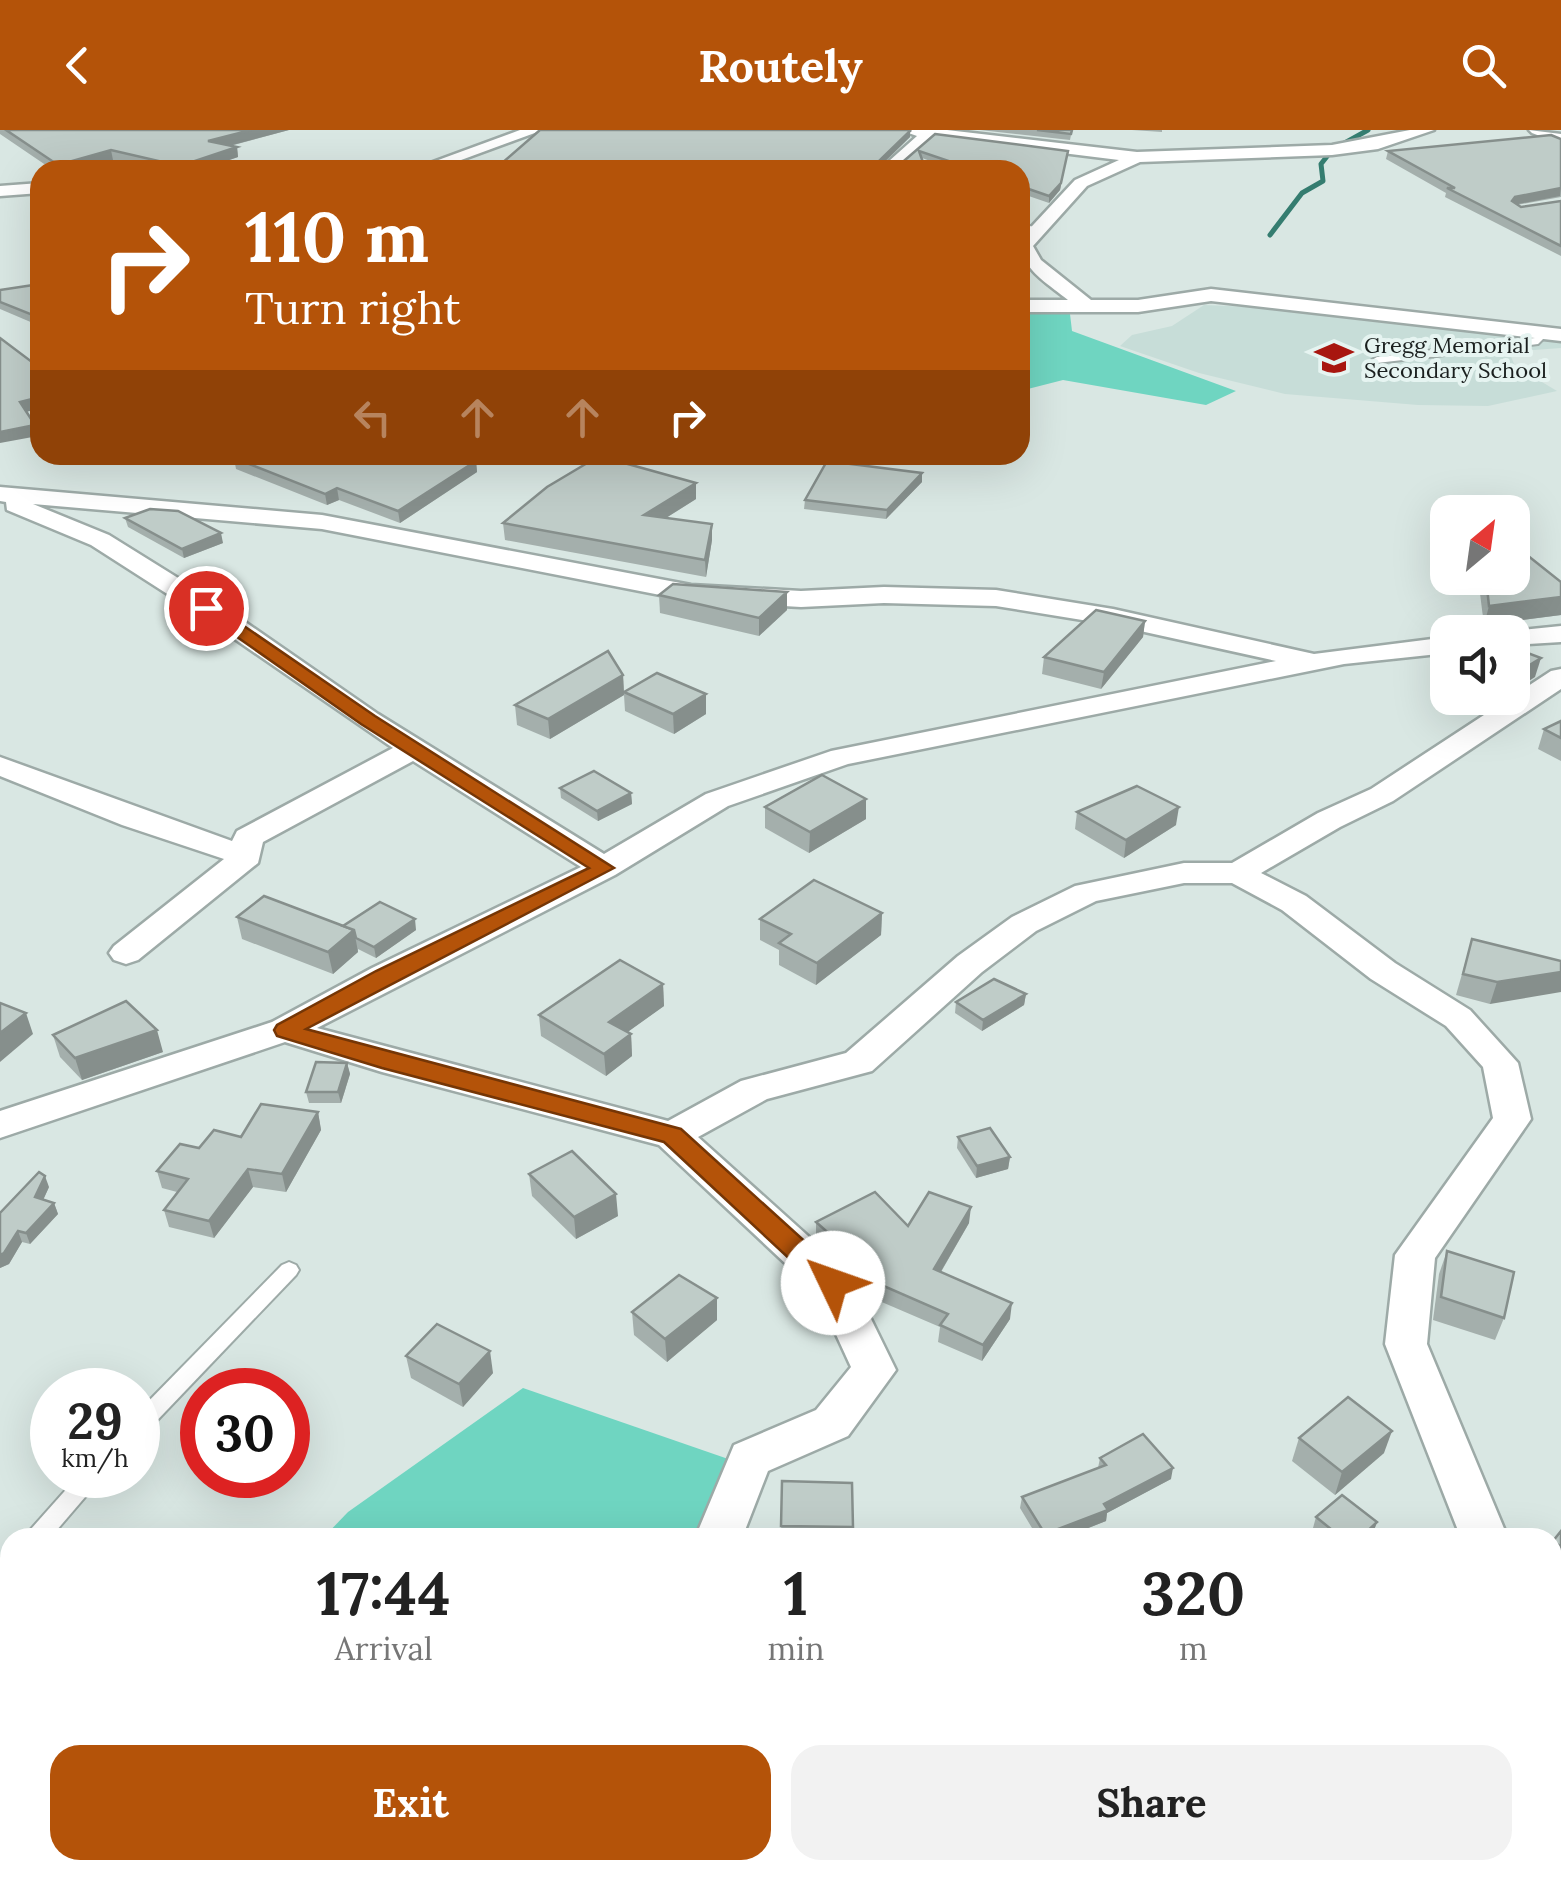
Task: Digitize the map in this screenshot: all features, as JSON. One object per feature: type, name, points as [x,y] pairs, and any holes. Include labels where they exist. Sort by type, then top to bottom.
[{"type":"street","points":[[447,160],[535,130]]},
{"type":"street","points":[[908,130],[1137,158],[1316,151],[1378,144],[1426,130]]},
{"type":"street","points":[[1067,147],[1080,130]]},
{"type":"street","points":[[1537,130],[1561,139]]},
{"type":"street","points":[[898,160],[931,131]]},
{"type":"street","points":[[1030,227],[1081,183],[1137,158]]},
{"type":"street","points":[[0,191],[30,189]]},
{"type":"street","points":[[1030,256],[1084,306]]},
{"type":"street","points":[[1030,306],[1138,306],[1211,295],[1553,334]]},
{"type":"street","points":[[0,496],[322,522],[691,593],[801,599],[996,598],[1112,616],[1317,662]]},
{"type":"street","points":[[0,496],[100,540],[414,749],[604,868]]},
{"type":"street","points":[[1530,638],[1557,639]]},
{"type":"street","points":[[0,1125],[285,1030],[384,976],[604,868],[718,800],[841,757],[1317,662],[1430,647]]},
{"type":"street","points":[[1238,873],[1328,820],[1382,795],[1561,677]]},
{"type":"street","points":[[126,953],[247,856],[248,838],[414,749]]},
{"type":"street","points":[[0,766],[133,818],[247,856]]},
{"type":"street","points":[[672,1136],[754,1090],[859,1062],[1024,924],[1086,893],[1184,873],[1238,873],[1294,903],[1383,971],[1458,1018],[1500,1063],[1512,1120],[1415,1255],[1406,1344],[1442,1423],[1481,1528]]},
{"type":"street","points":[[285,1030],[382,1060],[672,1136],[833,1283],[874,1370],[832,1422],[750,1458],[722,1528]]},
{"type":"lane","points":[[1377,360],[1538,342],[1553,334]]},
{"type":"lane","points":[[160,1403],[289,1270]]},
{"type":"lane","points":[[44,1528],[71,1498]]},
{"type":"shaded area","name":"Gregg Memorial Secondary School","points":[[1204,305],[1561,340],[1561,348],[1509,352],[1515,366],[1557,391],[1488,406],[1418,405],[1285,394],[1199,373],[1120,346],[1132,335],[1172,326]]},
{"type":"green space","points":[[1030,312],[1070,314],[1072,331],[1236,391],[1206,405],[1063,380],[1030,388]]},
{"type":"green space","points":[[523,1388],[734,1461],[711,1528],[333,1528],[348,1512]]},
{"type":"building","points":[[6,130],[251,130],[208,141],[237,147],[198,160],[154,160],[111,150],[76,160],[51,160]]},
{"type":"building","points":[[540,130],[910,131],[880,160],[506,160]]},
{"type":"building","points":[[1037,130],[1072,130],[1071,134]]},
{"type":"building","points":[[935,134],[1068,151],[1061,183],[1049,196],[1030,189],[1030,160],[946,160],[919,151],[922,160],[905,160]]},
{"type":"building","points":[[1551,135],[1561,139],[1561,188],[1515,197],[1512,201],[1521,207],[1561,201],[1561,246],[1447,188],[1455,188],[1388,151]]},
{"type":"building","points":[[30,286],[30,314],[0,302],[0,290]]},
{"type":"building","points":[[0,338],[30,360],[30,400],[20,402],[30,417],[30,426],[0,432]]},
{"type":"building","points":[[252,465],[470,465],[398,511],[337,488],[325,494]]},
{"type":"building","points":[[584,465],[631,465],[696,483],[644,515],[712,524],[705,560],[503,523],[547,487]]},
{"type":"building","points":[[825,465],[922,473],[887,510],[805,500]]},
{"type":"building","points":[[150,509],[178,511],[221,533],[182,549],[125,518]]},
{"type":"building","points":[[1530,557],[1561,582],[1561,597],[1489,606],[1488,595],[1530,595]]},
{"type":"building","points":[[673,584],[787,592],[759,618],[659,595]]},
{"type":"building","points":[[1096,610],[1145,621],[1104,672],[1044,657]]},
{"type":"building","points":[[608,651],[623,675],[548,719],[515,705]]},
{"type":"building","points":[[657,673],[706,694],[673,714],[624,692]]},
{"type":"building","points":[[1561,721],[1561,738],[1544,729]]},
{"type":"building","points":[[594,771],[631,793],[597,811],[560,788]]},
{"type":"building","points":[[822,775],[866,799],[810,832],[765,807]]},
{"type":"building","points":[[1137,786],[1179,807],[1126,840],[1077,812]]},
{"type":"building","points":[[814,880],[882,913],[817,963],[779,943],[791,934],[760,919]]},
{"type":"building","points":[[264,896],[354,930],[328,952],[237,917]]},
{"type":"building","points":[[380,902],[415,919],[374,947],[343,926]]},
{"type":"building","points":[[1472,939],[1561,961],[1561,972],[1497,982],[1463,974]]},
{"type":"building","points":[[620,960],[663,984],[609,1022],[631,1034],[604,1054],[539,1015]]},
{"type":"building","points":[[994,979],[1026,994],[983,1020],[956,1002]]},
{"type":"building","points":[[126,1001],[157,1030],[75,1058],[53,1035]]},
{"type":"building","points":[[0,1003],[26,1013],[0,1033]]},
{"type":"building","points":[[316,1062],[347,1063],[338,1092],[306,1092]]},
{"type":"building","points":[[261,1104],[318,1112],[282,1174],[248,1169],[209,1221],[164,1210],[188,1179],[157,1171],[180,1144],[199,1148],[214,1130],[241,1137]]},
{"type":"building","points":[[990,1128],[1010,1157],[977,1166],[958,1137]]},
{"type":"building","points":[[572,1151],[616,1194],[574,1217],[529,1174]]},
{"type":"building","points":[[39,1172],[45,1176],[35,1197],[54,1203],[26,1233],[18,1231],[0,1255],[0,1213]]},
{"type":"building","points":[[875,1192],[908,1226],[929,1192],[971,1207],[934,1269],[1012,1303],[983,1345],[940,1325],[948,1314],[863,1277],[851,1253],[816,1222]]},
{"type":"building","points":[[1447,1251],[1514,1272],[1504,1318],[1441,1297]]},
{"type":"building","points":[[679,1275],[717,1298],[665,1339],[632,1312]]},
{"type":"building","points":[[437,1324],[490,1351],[459,1384],[406,1356]]},
{"type":"building","points":[[1348,1397],[1392,1431],[1342,1472],[1299,1438]]},
{"type":"building","points":[[1143,1434],[1173,1468],[1104,1504],[1108,1510],[1061,1528],[1041,1528],[1022,1497],[1106,1465],[1100,1458]]},
{"type":"building","points":[[782,1481],[852,1483],[853,1527],[781,1526]]},
{"type":"building","points":[[1342,1495],[1377,1522],[1371,1528],[1330,1528],[1316,1517]]},
{"type":"waterway","points":[[1270,235],[1302,193],[1323,181],[1321,164],[1332,150],[1368,130]]},
{"type":"place","name":"Gregg Memorial Secondary School","points":[[1334,358]]},
{"type":"route","points":[[206,608],[368,720],[604,868],[384,976],[285,1030],[382,1060],[672,1136],[833,1283]]}]
